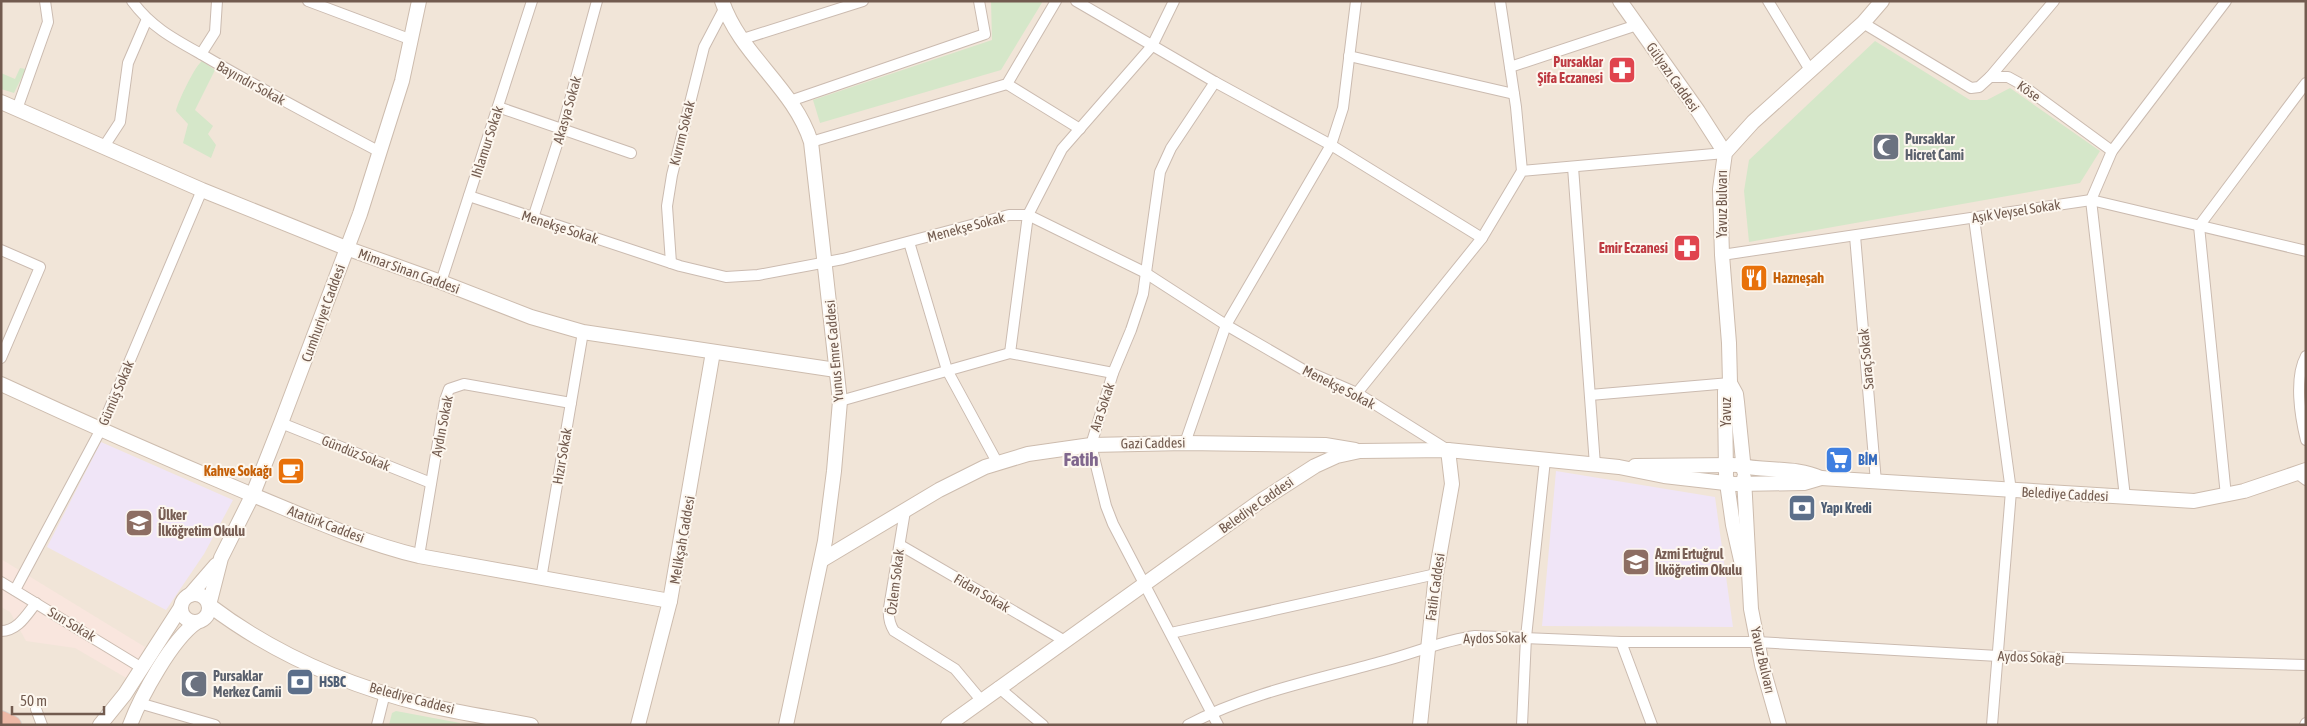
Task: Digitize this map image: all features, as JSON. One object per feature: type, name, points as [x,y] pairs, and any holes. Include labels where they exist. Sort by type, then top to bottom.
[{"type":"highway","points":[[1,720],[12,725]]},
{"type":"street","points":[[17,109],[48,22],[44,1]]},
{"type":"street","name":"Bayındır Sokak","points":[[132,1],[147,19],[167,35],[238,77],[380,152]]},
{"type":"street","points":[[201,54],[215,32],[217,1]]},
{"type":"street","points":[[308,1],[412,40]]},
{"type":"street","name":"Cumhuriyet Caddesi","points":[[221,558],[253,494],[346,248],[380,152],[402,81],[419,1]]},
{"type":"street","name":"Ihlamur Sokak","points":[[441,282],[532,1]]},
{"type":"street","name":"Akasya Sokak","points":[[533,218],[562,129],[597,1]]},
{"type":"street","points":[[790,101],[985,34],[978,1]]},
{"type":"street","points":[[811,142],[1007,84],[1056,1]]},
{"type":"street","points":[[1076,1],[1215,82],[1331,145],[1482,238]]},
{"type":"street","points":[[1010,352],[1028,214],[1062,149],[1152,46],[1174,1]]},
{"type":"street","points":[[1185,442],[1226,325],[1331,145],[1343,108],[1356,1]]},
{"type":"street","points":[[1357,393],[1482,238],[1522,171],[1514,94],[1500,1]]},
{"type":"street","name":"Gülyazı Caddesi","points":[[1620,1],[1698,111],[1725,153]]},
{"type":"street","points":[[1768,1],[1810,70]]},
{"type":"street","points":[[1863,23],[1971,88],[1979,87],[1990,77],[2054,1]]},
{"type":"street","points":[[2126,498],[2091,200],[2112,151],[2226,1]]},
{"type":"street","points":[[743,40],[857,2]]},
{"type":"street","name":"Yavuz Bulvarı","points":[[1730,383],[1720,189],[1725,153],[1753,122],[1863,23],[1877,3]]},
{"type":"street","name":"Yunus Emre Caddesi","points":[[723,5],[743,40],[804,122],[811,142],[840,400],[834,471],[822,560],[786,725]]},
{"type":"street","name":"Kıvrım Sokak","points":[[670,263],[667,206],[672,175],[704,47],[723,5]]},
{"type":"street","points":[[103,148],[120,122],[128,63],[147,19]]},
{"type":"street","points":[[1510,67],[1637,26]]},
{"type":"street","points":[[1350,56],[1514,94]]},
{"type":"street","name":"Köse","points":[[1990,77],[2008,77],[2019,83],[2112,151]]},
{"type":"street","name":"Ara Sokak","points":[[1215,82],[1171,148],[1160,172],[1142,294],[1137,312],[1113,373],[1091,444],[1106,506],[1144,585],[1213,711],[1218,725]]},
{"type":"street","points":[[2226,496],[2199,226],[2306,83]]},
{"type":"street","points":[[1007,84],[1080,129]]},
{"type":"street","name":"Mimar Sinan Caddesi","points":[[1,102],[202,190],[346,248],[531,317],[583,332],[836,370]]},
{"type":"street","points":[[498,107],[631,152]]},
{"type":"street","points":[[1522,171],[1725,153]]},
{"type":"street","points":[[1573,166],[1595,465]]},
{"type":"street","name":"Gümüş Sokak","points":[[15,590],[100,431],[202,190]]},
{"type":"street","name":"Menekşe Sokak","points":[[469,196],[670,263],[704,273],[730,277],[758,275],[825,263],[1009,215],[1028,214],[1144,272],[1226,325],[1302,369],[1357,393],[1448,450]]},
{"type":"street","name":"Aşık Veysel Sokak","points":[[1722,256],[2091,200],[2306,251]]},
{"type":"street","points":[[1974,218],[2011,491],[1992,725]]},
{"type":"street","name":"Saraç Sokak","points":[[1855,236],[1876,482]]},
{"type":"street","points":[[909,242],[947,370],[997,462]]},
{"type":"street","points":[[1,250],[40,267],[1,358]]},
{"type":"street","name":"Hızır Sokak","points":[[541,579],[583,332]]},
{"type":"street","name":"Melikşah Caddesi","points":[[638,725],[670,601],[714,352]]},
{"type":"street","points":[[840,400],[1010,352],[1113,373]]},
{"type":"street","points":[[2306,356],[2301,369],[2300,412],[2306,440]]},
{"type":"street","points":[[1590,395],[1730,383]]},
{"type":"street","name":"Yavuz","points":[[1730,383],[1725,391],[1735,475]]},
{"type":"street","name":"Atatürk Caddesi","points":[[1,384],[100,431],[384,547],[419,556],[670,601]]},
{"type":"street","name":"Aydın Sokak","points":[[419,556],[445,400],[449,389],[453,386],[470,385],[571,403]]},
{"type":"street","name":"Gündüz Sokak","points":[[281,423],[431,483]]},
{"type":"street","name":"Gazi Caddesi","points":[[822,560],[939,490],[997,462],[1028,454],[1091,444],[1185,442],[1325,445],[1360,451]]},
{"type":"street","name":"Belediye Caddesi","points":[[948,725],[998,687],[1303,472],[1337,456],[1360,451],[1448,450],[1619,467],[1664,476],[1735,475],[1804,482],[1821,478],[2194,501],[2226,496],[2303,475]]},
{"type":"street","name":"Fatih Caddesi","points":[[1420,725],[1436,574],[1452,484],[1448,450]]},
{"type":"street","points":[[1522,725],[1526,637],[1545,460]]},
{"type":"street","name":"Yavuz Bulvarı","points":[[1735,475],[1738,549],[1750,594],[1757,642],[1779,725]]},
{"type":"street","name":"Özlem Sokak","points":[[905,511],[889,608],[888,618],[891,626],[894,631],[955,668],[981,700]]},
{"type":"street","name":"Fidan Sokak","points":[[900,545],[1065,641]]},
{"type":"street","points":[[100,725],[117,705],[182,607],[186,598],[221,558]]},
{"type":"street","points":[[130,725],[140,703],[180,639],[208,614],[208,604],[221,558]]},
{"type":"street","points":[[1171,633],[1436,574]]},
{"type":"street","name":"Sun Sokak","points":[[1,582],[142,668]]},
{"type":"street","points":[[190,595],[201,596],[208,604],[244,630]]},
{"type":"street","points":[[1,631],[12,629],[18,625],[36,603]]},
{"type":"street","points":[[182,607],[184,616],[188,620],[216,622],[244,630]]},
{"type":"street","name":"Belediye Caddesi","points":[[244,630],[305,662],[385,693],[474,719],[531,725]]},
{"type":"street","name":"Aydos Sokak","points":[[1188,725],[1213,711],[1427,649],[1454,638],[1475,636],[1621,642],[1757,642]]},
{"type":"street","points":[[1621,642],[1652,725]]},
{"type":"street","name":"Aydos Sokağı","points":[[1757,642],[1998,656],[2306,665]]},
{"type":"street","points":[[998,687],[1043,725]]},
{"type":"street","points":[[377,725],[385,693]]},
{"type":"street","points":[[140,703],[215,725]]},
{"type":"street","points":[[36,709],[42,725]]},
{"type":"shaded area","points":[[1,1],[2306,1],[2306,725],[1,725]]},
{"type":"shaded area","name":"Ülker İlköğretim Okulu","points":[[101,442],[233,500],[204,554],[166,610],[47,547]]},
{"type":"shaded area","name":"Azmi Ertuğrul İlköğretim Okulu","points":[[1556,471],[1715,497],[1733,627],[1542,626]]},
{"type":"shaded area","points":[[1,559],[145,647],[128,679],[75,648],[26,641],[10,612],[1,607]]},
{"type":"green space","points":[[991,1],[1043,1],[1001,70],[820,123],[813,100],[992,40]]},
{"type":"green space","points":[[1875,41],[1970,100],[1987,100],[2010,88],[2100,151],[2080,183],[1749,242],[1744,191],[1749,160]]},
{"type":"green space","points":[[202,61],[215,70],[195,110],[213,126],[208,134],[216,145],[211,158],[183,143],[188,124],[176,111],[187,84]]},
{"type":"green space","points":[[20,68],[26,69],[14,93],[1,89],[1,73],[15,79]]},
{"type":"green space","points":[[396,711],[460,723],[460,725],[389,725],[392,713]]},
{"type":"place","name":"Pursaklar Şifa Eczanesi","points":[[1622,70]]},
{"type":"place","name":"Pursaklar Hicret Cami","points":[[1886,147]]},
{"type":"place","name":"Emir Eczanesi","points":[[1687,248]]},
{"type":"place","name":"Hazneşah","points":[[1754,278]]},
{"type":"place","name":"BİM","points":[[1839,460]]},
{"type":"place","name":"Kahve Sokağı","points":[[291,471]]},
{"type":"place","name":"Yapı Kredi","points":[[1802,508]]},
{"type":"place","name":"Ülker İlköğretim Okulu","points":[[139,523]]},
{"type":"place","name":"Azmi Ertuğrul İlköğretim Okulu","points":[[1636,562]]},
{"type":"place","name":"HSBC","points":[[300,682]]},
{"type":"place","name":"Pursaklar Merkez Camii","points":[[194,684]]},
{"type":"district","name":"Fatih","points":[[1081,459]]}]
